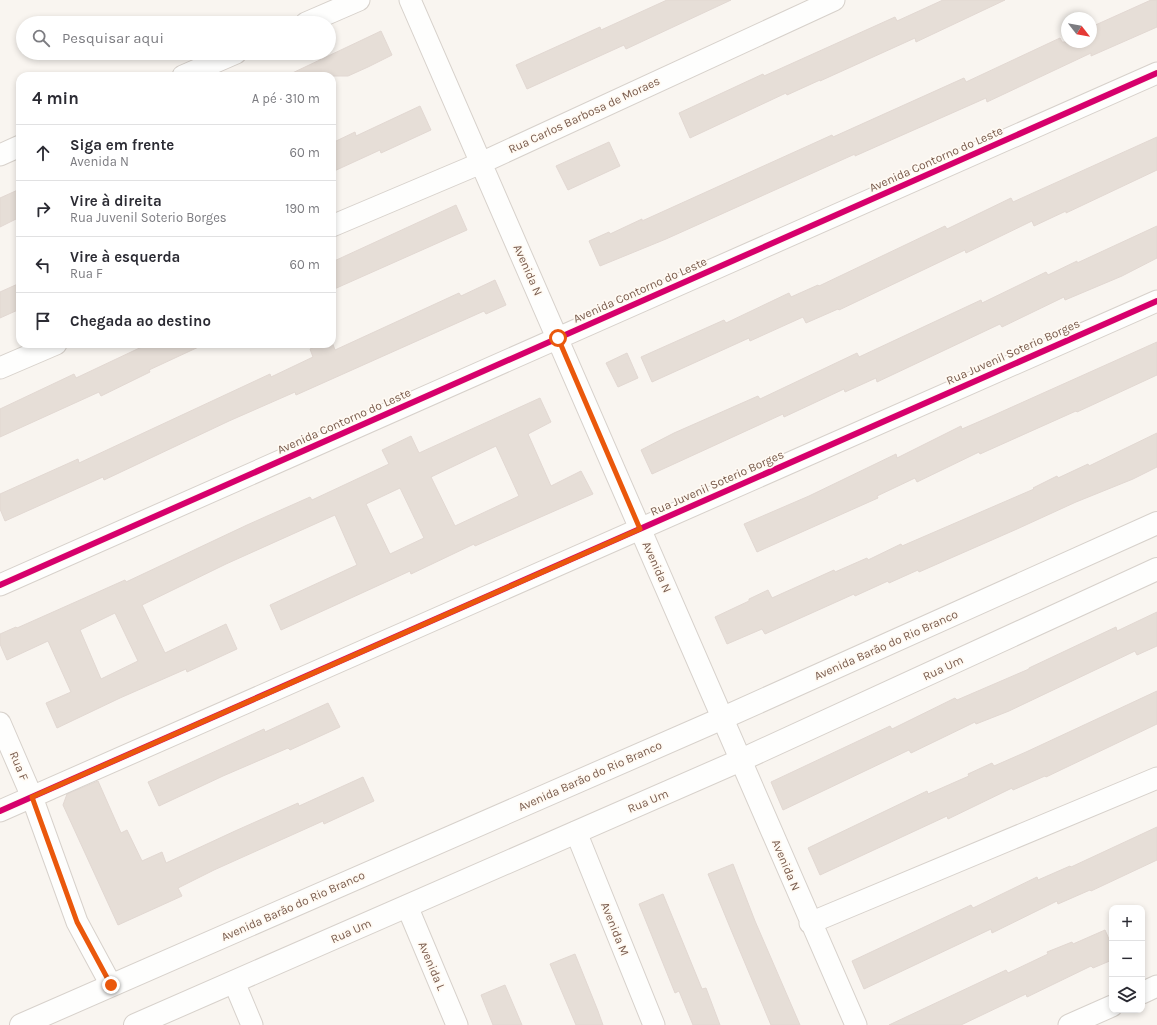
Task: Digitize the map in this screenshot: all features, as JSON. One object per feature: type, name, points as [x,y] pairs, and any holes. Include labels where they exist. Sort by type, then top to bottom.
[{"type":"street","points":[[322,16],[359,0]]},
{"type":"street","name":"Avenida N","points":[[410,0],[723,718],[810,923],[856,1025]]},
{"type":"street","name":"Rua Carlos Barbosa de Moraes","points":[[336,224],[481,163],[834,0]]},
{"type":"street","points":[[192,72],[220,60]]},
{"type":"street","name":"Avenida Contorno do Leste","points":[[0,585],[1157,73]]},
{"type":"street","points":[[0,155],[16,148]]},
{"type":"street","name":"Rua Juvenil Soterio Borges","points":[[0,811],[1157,301]]},
{"type":"street","points":[[0,368],[47,348]]},
{"type":"street","name":"Avenida Barão do Rio Branco","points":[[21,1025],[723,718],[1157,523]]},
{"type":"street","name":"Rua Um","points":[[135,1025],[741,760],[1157,570]]},
{"type":"street","name":"Rua F","points":[[0,723],[32,797],[77,922],[111,985]]},
{"type":"street","points":[[810,923],[1157,778]]},
{"type":"street","name":"Avenida M","points":[[576,832],[654,1025]]},
{"type":"street","name":"Avenida L","points":[[407,906],[457,1025]]},
{"type":"street","points":[[234,982],[252,1025]]},
{"type":"street","points":[[1145,991],[1157,986]]},
{"type":"street","points":[[1069,1025],[1109,1007]]},
{"type":"building","points":[[667,0],[731,0],[626,49],[624,45],[527,89],[516,65],[600,27],[601,30]]},
{"type":"building","points":[[943,0],[1005,0],[916,42],[915,38],[820,81],[787,95],[786,93],[690,138],[679,113],[763,74],[764,76],[895,17],[897,21]]},
{"type":"building","points":[[1151,0],[1157,0],[1157,27],[1091,56],[1091,53],[987,102],[986,98],[855,156],[855,154],[666,239],[600,266],[589,241],[609,232],[610,234],[642,219],[642,221],[832,135],[833,137],[964,78],[966,82],[1060,38],[1061,48],[1097,48],[1097,24]]},
{"type":"building","points":[[381,31],[392,55],[348,76],[336,76],[336,72],[294,72],[320,60],[336,60],[336,52]]},
{"type":"building","points":[[420,106],[431,130],[381,153],[380,150],[336,170],[336,141],[355,132],[356,136]]},
{"type":"building","points":[[1157,137],[1157,170],[1066,213],[1066,211],[1034,226],[1032,221],[966,253],[965,250],[839,310],[838,309],[806,323],[803,317],[750,341],[749,338],[652,382],[641,357],[724,320],[726,323],[789,293],[791,297],[818,285],[819,286],[945,226],[947,229],[1011,198],[1013,202]]},
{"type":"building","points":[[609,142],[620,166],[568,190],[556,166]]},
{"type":"building","points":[[16,191],[16,219],[0,227],[0,198]]},
{"type":"building","points":[[456,205],[467,230],[336,288],[336,260]]},
{"type":"building","points":[[1157,226],[1157,258],[1122,276],[1065,300],[1064,297],[1002,327],[1000,324],[877,382],[876,378],[845,392],[844,389],[784,417],[783,414],[652,474],[641,450],[674,433],[758,396],[760,399],[857,353],[859,357],[981,300],[982,303],[1046,272],[1048,275],[1077,261],[1077,263]]},
{"type":"building","points":[[495,280],[506,305],[486,314],[484,311],[296,395],[295,392],[229,421],[104,480],[103,477],[5,521],[0,509],[0,494],[78,459],[79,463],[270,374],[271,377],[313,357],[310,349],[312,348],[334,348],[335,350],[459,293],[461,296]]},
{"type":"building","points":[[16,285],[16,311],[0,318],[0,292]]},
{"type":"building","points":[[1157,342],[1157,375],[980,454],[979,452],[917,482],[915,478],[877,496],[878,498],[757,552],[744,524],[809,496],[896,454],[897,458],[961,426],[962,429]]},
{"type":"building","points":[[140,348],[196,348],[149,370],[150,372],[101,396],[99,392],[0,437],[0,409],[74,374],[76,378]]},
{"type":"building","points":[[627,353],[638,378],[618,387],[606,363]]},
{"type":"building","points":[[540,398],[551,422],[528,434],[551,486],[581,471],[593,494],[475,546],[474,544],[411,574],[410,571],[281,630],[270,605],[357,565],[335,515],[226,564],[142,605],[165,653],[226,624],[237,649],[187,672],[186,669],[57,728],[46,703],[71,692],[48,641],[7,660],[0,644],[0,634],[16,627],[17,628],[125,580],[126,582],[247,525],[310,497],[312,500],[389,464],[382,450],[411,436],[419,453]],"holes":[[[496,446],[519,496],[455,526],[431,477]],[[400,488],[424,538],[390,554],[366,504]],[[115,613],[138,661],[101,679],[80,630]]]},
{"type":"building","points":[[1157,433],[1157,467],[1133,479],[1076,502],[919,572],[918,570],[889,583],[888,581],[855,596],[854,594],[765,634],[762,629],[727,644],[715,617],[749,601],[749,599],[768,590],[772,598],[834,570],[835,572],[867,558],[868,560],[901,544],[902,546],[1034,489],[1033,488],[1057,476],[1058,478],[1088,464],[1089,466]]},
{"type":"building","points":[[1157,612],[1157,646],[1137,655],[1135,651],[1009,711],[976,724],[975,722],[911,753],[909,750],[783,810],[771,782],[890,726],[892,729],[955,698],[957,700],[1029,669],[1116,627],[1117,631]]},
{"type":"building","points":[[1157,691],[1157,724],[1046,777],[1045,776],[1013,790],[1012,788],[948,819],[947,816],[820,875],[808,848],[927,791],[928,794],[969,776],[968,774],[992,763],[994,766]]},
{"type":"building","points":[[328,703],[340,727],[290,750],[288,748],[223,776],[159,806],[148,782],[264,729],[265,732]]},
{"type":"building","points":[[363,777],[374,801],[324,824],[323,821],[214,870],[178,888],[182,896],[118,925],[63,805],[67,794],[98,781],[121,833],[127,830],[142,861],[162,852],[166,863],[298,803],[299,806]]},
{"type":"building","points":[[1157,827],[1157,860],[1091,891],[1090,890],[1058,904],[1057,901],[992,933],[991,929],[864,989],[852,961],[971,905],[973,908],[1037,877],[1038,880],[1070,866],[1071,867]]},
{"type":"building","points":[[733,864],[755,921],[800,1025],[771,1025],[734,937],[708,874]]},
{"type":"building","points":[[663,894],[702,989],[706,988],[720,1025],[693,1025],[679,991],[675,993],[639,904]]},
{"type":"building","points":[[1105,930],[1109,939],[1109,961],[1093,968],[1091,966],[1027,997],[1026,994],[961,1025],[889,1025],[1006,970],[1008,973],[1048,954],[1047,952],[1072,942],[1073,944]]},
{"type":"building","points":[[575,954],[603,1025],[576,1025],[550,964]]},
{"type":"building","points":[[505,985],[522,1025],[493,1025],[481,995]]},
{"type":"cycle path","points":[[0,585],[1157,73]]},
{"type":"cycle path","points":[[0,811],[1157,301]]},
{"type":"route","points":[[111,985],[77,922],[32,797],[640,529],[558,338]]}]
